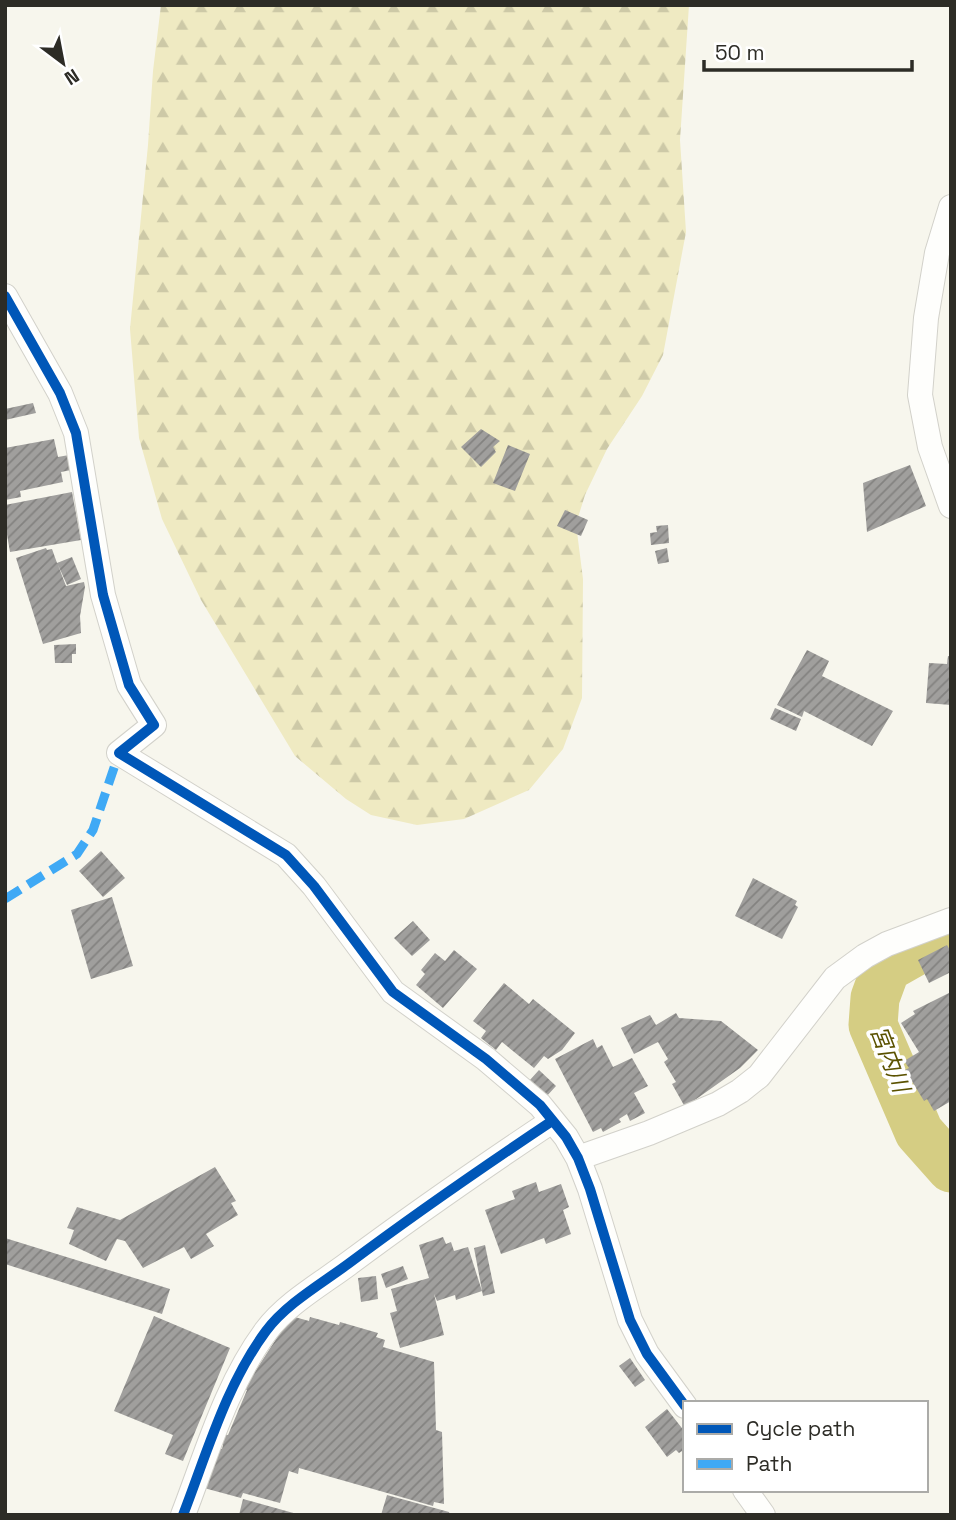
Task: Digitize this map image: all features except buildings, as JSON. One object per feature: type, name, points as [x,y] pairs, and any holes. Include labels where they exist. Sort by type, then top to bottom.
[{"type":"street","points":[[951,207],[937,253],[926,318],[919,395],[930,447],[951,506]]},
{"type":"street","points":[[5,296],[60,393],[76,433],[103,595],[129,685],[154,725],[119,753],[285,855],[314,886],[393,992],[486,1059],[540,1105],[566,1137],[578,1158],[630,1320],[648,1354],[683,1403]]},
{"type":"street","points":[[578,1158],[649,1133],[718,1104],[740,1091],[759,1076],[835,978],[887,944],[951,920]]},
{"type":"street","points":[[183,1515],[227,1401],[246,1363],[268,1329],[295,1304],[395,1229],[552,1121]]},
{"type":"street","points":[[746,1492],[763,1515]]},
{"type":"green space","points":[[161,5],[689,5],[680,140],[686,232],[663,355],[642,396],[607,449],[585,495],[576,524],[583,579],[582,698],[563,749],[529,790],[464,819],[417,825],[371,815],[346,799],[295,756],[201,600],[162,519],[139,438],[130,329]]},
{"type":"waterway","name":"宮内川","points":[[951,935],[886,968],[875,998],[873,1025],[919,1132],[951,1168]]},
{"type":"marked path","points":[[5,899],[77,854],[93,830],[119,753]]},
{"type":"cycle path","points":[[5,296],[60,393],[76,433],[103,595],[129,685],[154,725],[119,753],[286,855],[314,886],[393,992],[486,1059],[540,1105],[566,1137],[578,1158],[630,1320],[647,1354],[683,1403]]},
{"type":"cycle path","points":[[183,1515],[228,1397],[252,1352],[274,1321],[304,1295],[398,1227],[552,1121]]}]
